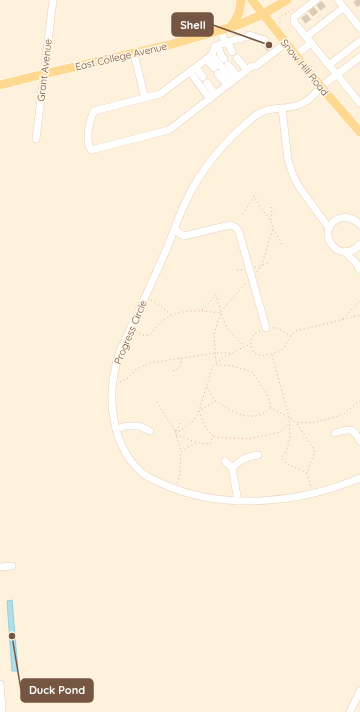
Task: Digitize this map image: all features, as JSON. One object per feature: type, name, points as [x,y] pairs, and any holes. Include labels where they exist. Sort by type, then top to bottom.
[{"type":"main road","points":[[227,28],[235,22],[238,17],[241,0]]},
{"type":"main road","name":"Snow Hill Road","points":[[252,0],[321,87],[360,130]]},
{"type":"main road","name":"East College Avenue","points":[[0,85],[134,54],[227,28],[263,14],[287,0]]},
{"type":"street","name":"Grant Avenue","points":[[36,139],[53,0]]},
{"type":"street","points":[[338,0],[360,28]]},
{"type":"street","points":[[317,1],[302,14],[294,18],[294,22],[360,103]]},
{"type":"street","points":[[296,55],[315,30],[343,8]]},
{"type":"street","points":[[325,11],[331,18]]},
{"type":"street","points":[[318,17],[323,24]]},
{"type":"street","points":[[232,81],[226,62],[221,55],[235,40],[245,22]]},
{"type":"street","points":[[310,24],[315,30]]},
{"type":"street","points":[[227,28],[235,40]]},
{"type":"street","points":[[227,28],[235,40],[234,55],[247,70]]},
{"type":"street","points":[[235,40],[160,94],[94,111],[91,118],[88,140],[88,145],[91,150],[170,130],[252,66],[256,66],[270,46],[277,31]]},
{"type":"street","points":[[210,33],[235,40],[270,46],[286,43]]},
{"type":"street","points":[[329,65],[360,41]]},
{"type":"street","points":[[134,54],[145,98]]},
{"type":"street","points":[[210,57],[216,71],[232,81]]},
{"type":"street","points":[[210,57],[232,81]]},
{"type":"street","name":"Progress Circle","points":[[360,57],[321,87],[312,98],[304,103],[294,107],[266,110],[256,115],[223,146],[202,172],[185,204],[167,248],[120,351],[116,363],[111,403],[119,441],[134,464],[143,473],[154,480],[196,496],[238,501],[284,498],[312,494],[360,478]]},
{"type":"street","points":[[193,70],[205,80],[213,96]]},
{"type":"street","points":[[193,70],[213,96]]},
{"type":"street","points":[[282,108],[288,160],[293,175],[299,187],[329,228]]},
{"type":"street","points":[[360,225],[352,218],[341,218],[332,224],[329,228],[328,234],[331,244],[340,251],[350,251],[355,249],[360,244]]},
{"type":"street","points":[[175,229],[182,236],[226,225],[233,225],[238,229],[266,328]]},
{"type":"street","points":[[345,252],[357,264],[360,270]]},
{"type":"street","points":[[116,429],[126,426],[139,426],[150,431]]},
{"type":"street","points":[[335,433],[347,430],[358,432],[360,440]]},
{"type":"street","points":[[232,468],[240,460],[246,457],[258,455]]},
{"type":"street","points":[[225,462],[232,468],[238,501]]},
{"type":"street","points":[[0,567],[12,566]]},
{"type":"street","points":[[0,684],[2,709],[0,709]]},
{"type":"street","points":[[350,712],[360,691]]},
{"type":"path","points":[[243,214],[254,196],[260,207],[271,221],[282,247]]},
{"type":"path","points":[[271,207],[271,221]]},
{"type":"path","points":[[271,408],[268,396],[252,372],[233,366],[217,366],[214,335],[216,323],[227,304],[252,278],[262,265],[273,228]]},
{"type":"path","points":[[201,311],[216,295],[228,330],[244,346]]},
{"type":"path","points":[[145,297],[172,315]]},
{"type":"path","points":[[343,320],[360,301]]},
{"type":"path","points":[[131,328],[143,335],[150,335],[160,322],[172,315],[194,311],[221,313]]},
{"type":"path","points":[[291,336],[275,327],[266,328],[257,332],[252,338],[250,345],[254,353],[262,356],[272,354],[283,349],[296,331],[360,315]]},
{"type":"path","points":[[176,432],[193,421],[199,411],[212,368],[216,362],[244,346],[250,345]]},
{"type":"path","points":[[113,383],[120,382],[128,378],[135,370],[150,363],[215,352],[230,353]]},
{"type":"path","points":[[272,354],[289,416],[290,437],[287,449],[282,459],[290,466],[299,468],[307,473]]},
{"type":"path","points":[[173,371],[179,368],[181,363],[180,355]]},
{"type":"path","points":[[206,386],[215,401],[234,413],[247,417],[254,417],[265,413],[271,408]]},
{"type":"path","points":[[199,411],[215,401]]},
{"type":"path","points":[[297,423],[310,423],[338,416],[345,413],[360,401]]},
{"type":"path","points":[[157,402],[176,432]]},
{"type":"path","points":[[271,408],[289,416],[297,423],[315,451],[307,473],[312,494]]},
{"type":"path","points":[[199,411],[205,427],[213,437],[249,439],[280,432],[289,425]]},
{"type":"path","points":[[175,489],[180,474],[181,452],[176,432],[182,420]]},
{"type":"path","points":[[176,435],[199,443],[210,444],[213,437]]},
{"type":"path","points":[[181,452],[188,447],[199,443]]},
{"type":"water","points":[[12,600],[18,671],[12,671],[7,601]]},
{"type":"tunnel","points":[[356,0],[360,5]]},
{"type":"tunnel","points":[[319,3],[325,11]]},
{"type":"tunnel","points":[[311,9],[318,17]]},
{"type":"tunnel","points":[[304,16],[310,24]]},
{"type":"tunnel","points":[[266,44],[270,49]]},
{"type":"place","name":"Shell","points":[[269,45]]},
{"type":"place","name":"Duck Pond","points":[[12,636]]}]
